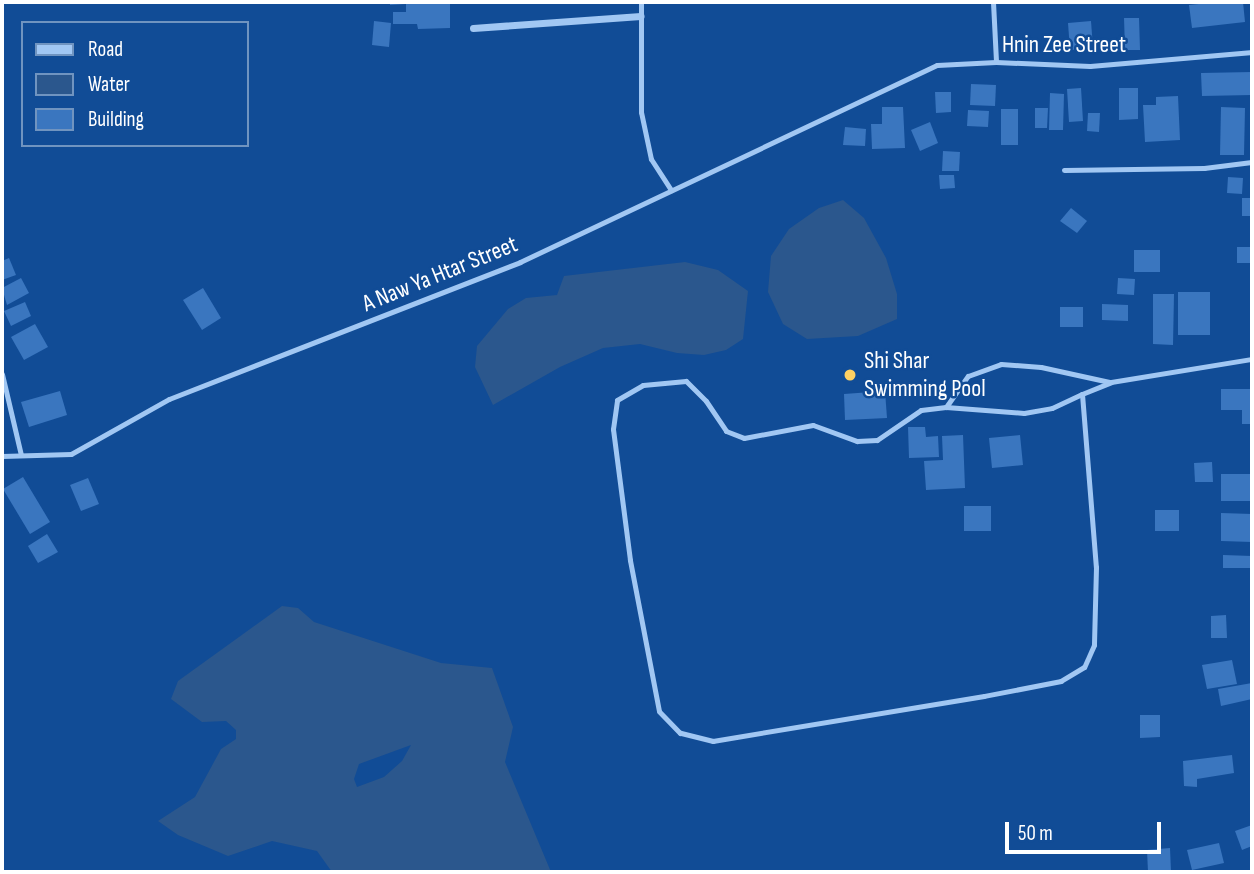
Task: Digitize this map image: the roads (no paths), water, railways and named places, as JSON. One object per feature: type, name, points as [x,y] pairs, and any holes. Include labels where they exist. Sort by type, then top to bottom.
[{"type":"street","points":[[472,28],[642,16]]},
{"type":"lane","points":[[642,2],[642,112],[651,159],[671,190]]},
{"type":"lane","points":[[993,2],[996,62]]},
{"type":"lane","name":"Hnin Zee Street","points":[[996,62],[1090,66],[1252,52]]},
{"type":"lane","name":"A Naw Ya Htar Street","points":[[2,456],[71,454],[169,399],[520,262],[937,65],[996,62]]},
{"type":"lane","points":[[1064,170],[1204,167],[1252,162]]},
{"type":"lane","points":[[1082,394],[1096,567],[1094,645],[1084,667],[1061,681],[713,741],[680,733],[659,710],[650,675],[630,560],[614,429],[617,400],[643,385],[686,381],[706,401],[726,430],[744,438],[813,425],[833,430],[857,441],[877,440],[921,410],[946,407],[1024,413],[1052,408],[1082,394],[1111,382],[1252,359]]},
{"type":"lane","points":[[946,407],[968,376],[1001,364],[1041,367],[1111,382]]},
{"type":"lane","points":[[2,374],[21,455]]},
{"type":"water","points":[[843,200],[864,218],[886,258],[897,294],[897,319],[858,336],[807,339],[783,324],[768,292],[771,256],[789,229],[819,208]]},
{"type":"water","points":[[685,262],[718,270],[748,291],[743,339],[726,350],[704,355],[677,353],[640,344],[603,348],[560,367],[493,405],[475,367],[477,346],[508,309],[526,298],[557,295],[564,276]]},
{"type":"water","points":[[282,606],[298,608],[314,622],[441,663],[492,668],[513,727],[505,762],[551,872],[332,872],[317,851],[272,841],[228,856],[178,835],[158,821],[195,797],[221,749],[236,739],[236,730],[226,721],[202,722],[171,699],[178,681]],"holes":[[[411,745],[402,761],[384,777],[357,787],[354,779],[359,764]]]},
{"type":"place","name":"Shi Shar Swimming Pool","points":[[850,375]]}]
